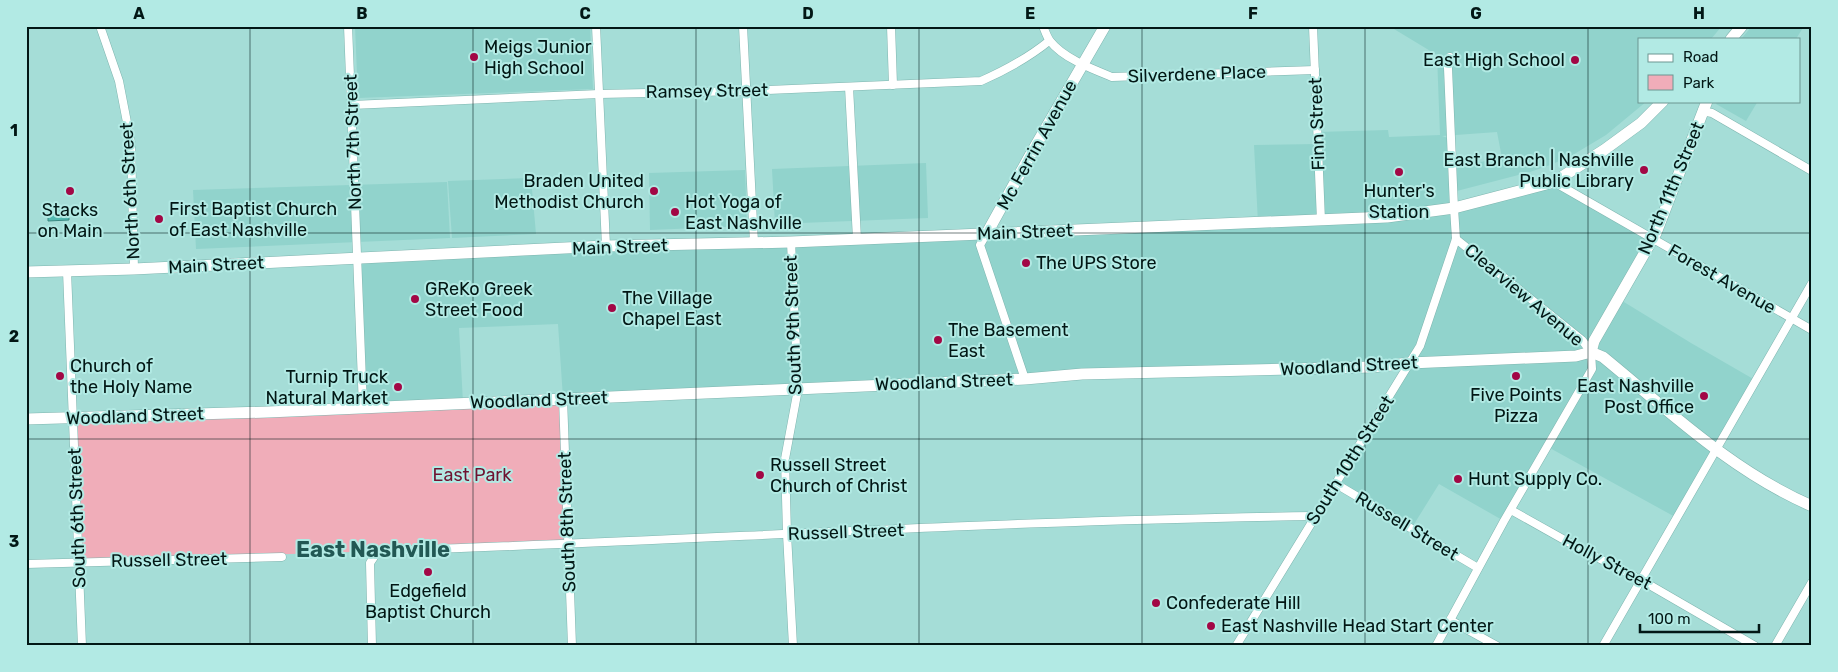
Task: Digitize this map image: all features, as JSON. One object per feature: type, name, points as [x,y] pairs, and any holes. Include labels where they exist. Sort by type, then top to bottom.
[{"type":"street","name":"North 6th Street","points":[[100,26],[119,80],[131,143],[134,269]]},
{"type":"street","name":"North 7th Street","points":[[348,26],[363,407]]},
{"type":"street","points":[[596,26],[606,246]]},
{"type":"street","points":[[743,26],[754,243]]},
{"type":"street","points":[[892,26],[893,85]]},
{"type":"street","points":[[1043,26],[1049,40]]},
{"type":"street","name":"Mc Ferrin Avenue","points":[[1025,379],[980,245],[1105,26]]},
{"type":"street","name":"Finn Street","points":[[1313,26],[1321,221]]},
{"type":"street","points":[[1732,38],[1742,26]]},
{"type":"street","name":"Ramsey Street","points":[[352,105],[599,94],[745,91],[981,81],[1011,68],[1033,54],[1049,40]]},
{"type":"street","name":"Silverdene Place","points":[[1049,40],[1061,51],[1082,64],[1112,77],[1315,70]]},
{"type":"street","points":[[1450,57],[1448,68],[1456,238]]},
{"type":"street","points":[[849,87],[857,239]]},
{"type":"street","name":"Main Street","points":[[26,272],[134,269],[606,246],[791,242],[1387,217],[1454,208],[1554,182],[1604,150],[1641,123],[1662,102]]},
{"type":"street","points":[[1704,106],[1712,113],[1812,171]]},
{"type":"street","name":"North 11th Street","points":[[1590,352],[1594,341],[1652,240],[1704,106]]},
{"type":"street","name":"Forest Avenue","points":[[1554,182],[1652,240],[1812,330]]},
{"type":"street","name":"Clearview Avenue","points":[[1456,238],[1582,340],[1590,352]]},
{"type":"street","name":"South 10th Street","points":[[1236,646],[1420,346],[1456,238]]},
{"type":"street","name":"South 9th Street","points":[[791,242],[798,389],[785,459],[793,646]]},
{"type":"street","name":"South 6th Street","points":[[66,271],[82,646]]},
{"type":"street","points":[[1603,646],[1812,283]]},
{"type":"street","points":[[1436,646],[1478,568],[1592,369],[1590,352],[1604,358],[1717,449],[1757,478],[1812,506]]},
{"type":"street","name":"Woodland Street","points":[[26,419],[259,412],[1025,379],[1082,374],[1372,367],[1410,363],[1576,356],[1590,352]]},
{"type":"street","name":"South 8th Street","points":[[563,398],[572,646]]},
{"type":"street","name":"Russell Street","points":[[1336,484],[1478,568]]},
{"type":"street","name":"Holly Street","points":[[1511,510],[1641,580],[1755,646]]},
{"type":"street","name":"Russell Street","points":[[372,646],[370,563],[378,551],[567,545],[787,534],[1200,518],[1315,516]]},
{"type":"street","name":"Russell Street","points":[[26,564],[282,557]]},
{"type":"street","points":[[1775,646],[1812,582]]},
{"type":"street","points":[[1450,620],[1497,646]]},
{"type":"shaded area","name":"Meigs Junior High School","points":[[355,26],[590,26],[593,89],[358,98]]},
{"type":"shaded area","points":[[1389,26],[1722,26],[1712,38],[1638,38],[1638,102],[1646,102],[1606,135],[1571,156],[1530,172],[1453,192],[1454,208],[1554,182],[1652,240],[1619,299],[1755,380],[1677,518],[1548,447],[1504,521],[1439,484],[1411,529],[1336,484],[1410,364],[563,398],[558,324],[459,328],[463,403],[363,407],[357,258],[1258,223],[1254,145],[1317,144],[1317,132],[1388,130],[1389,137],[1440,135],[1437,55]],"holes":[[[1497,132],[1502,158],[1453,167],[1451,139],[1442,136]]]},
{"type":"shaded area","points":[[1752,26],[1804,26],[1797,38],[1742,38]]},
{"type":"shaded area","points":[[1717,102],[1757,102],[1746,121],[1716,104]]},
{"type":"shaded area","points":[[926,163],[928,218],[775,224],[772,169]]},
{"type":"shaded area","points":[[745,170],[747,226],[650,230],[649,173]]},
{"type":"shaded area","points":[[531,178],[536,234],[452,238],[448,181]]},
{"type":"shaded area","points":[[447,182],[450,238],[196,249],[193,190]]},
{"type":"shaded area","points":[[57,206],[69,211],[69,220],[48,221],[48,212]]},
{"type":"green space","name":"East Park","points":[[563,398],[567,545],[78,561],[73,417]]},
{"type":"place","name":"Meigs Junior High School","points":[[474,57]]},
{"type":"place","name":"East High School","points":[[1575,60]]},
{"type":"place","name":"East Branch | Nashville Public Library","points":[[1644,170]]},
{"type":"place","name":"Hunter's Station","points":[[1399,172]]},
{"type":"place","name":"Stacks on Main","points":[[70,191]]},
{"type":"place","name":"Braden United Methodist Church","points":[[654,191]]},
{"type":"place","name":"Hot Yoga of East Nashville","points":[[675,212]]},
{"type":"place","name":"First Baptist Church of East Nashville","points":[[159,219]]},
{"type":"place","name":"The UPS Store","points":[[1026,263]]},
{"type":"place","name":"GReKo Greek Street Food","points":[[415,299]]},
{"type":"place","name":"The Village Chapel East","points":[[612,308]]},
{"type":"place","name":"The Basement East","points":[[938,340]]},
{"type":"place","name":"Church of the Holy Name","points":[[60,376]]},
{"type":"place","name":"Five Points Pizza","points":[[1516,376]]},
{"type":"place","name":"Turnip Truck Natural Market","points":[[398,387]]},
{"type":"place","name":"East Nashville Post Office","points":[[1704,396]]},
{"type":"place","name":"Russell Street Church of Christ","points":[[760,475]]},
{"type":"place","name":"Hunt Supply Co.","points":[[1458,479]]},
{"type":"place","name":"Edgefield Baptist Church","points":[[428,572]]},
{"type":"place","name":"Confederate Hill","points":[[1156,603]]},
{"type":"place","name":"East Nashville Head Start Center","points":[[1211,626]]},
{"type":"district","name":"East Nashville","points":[[373,549]]}]
